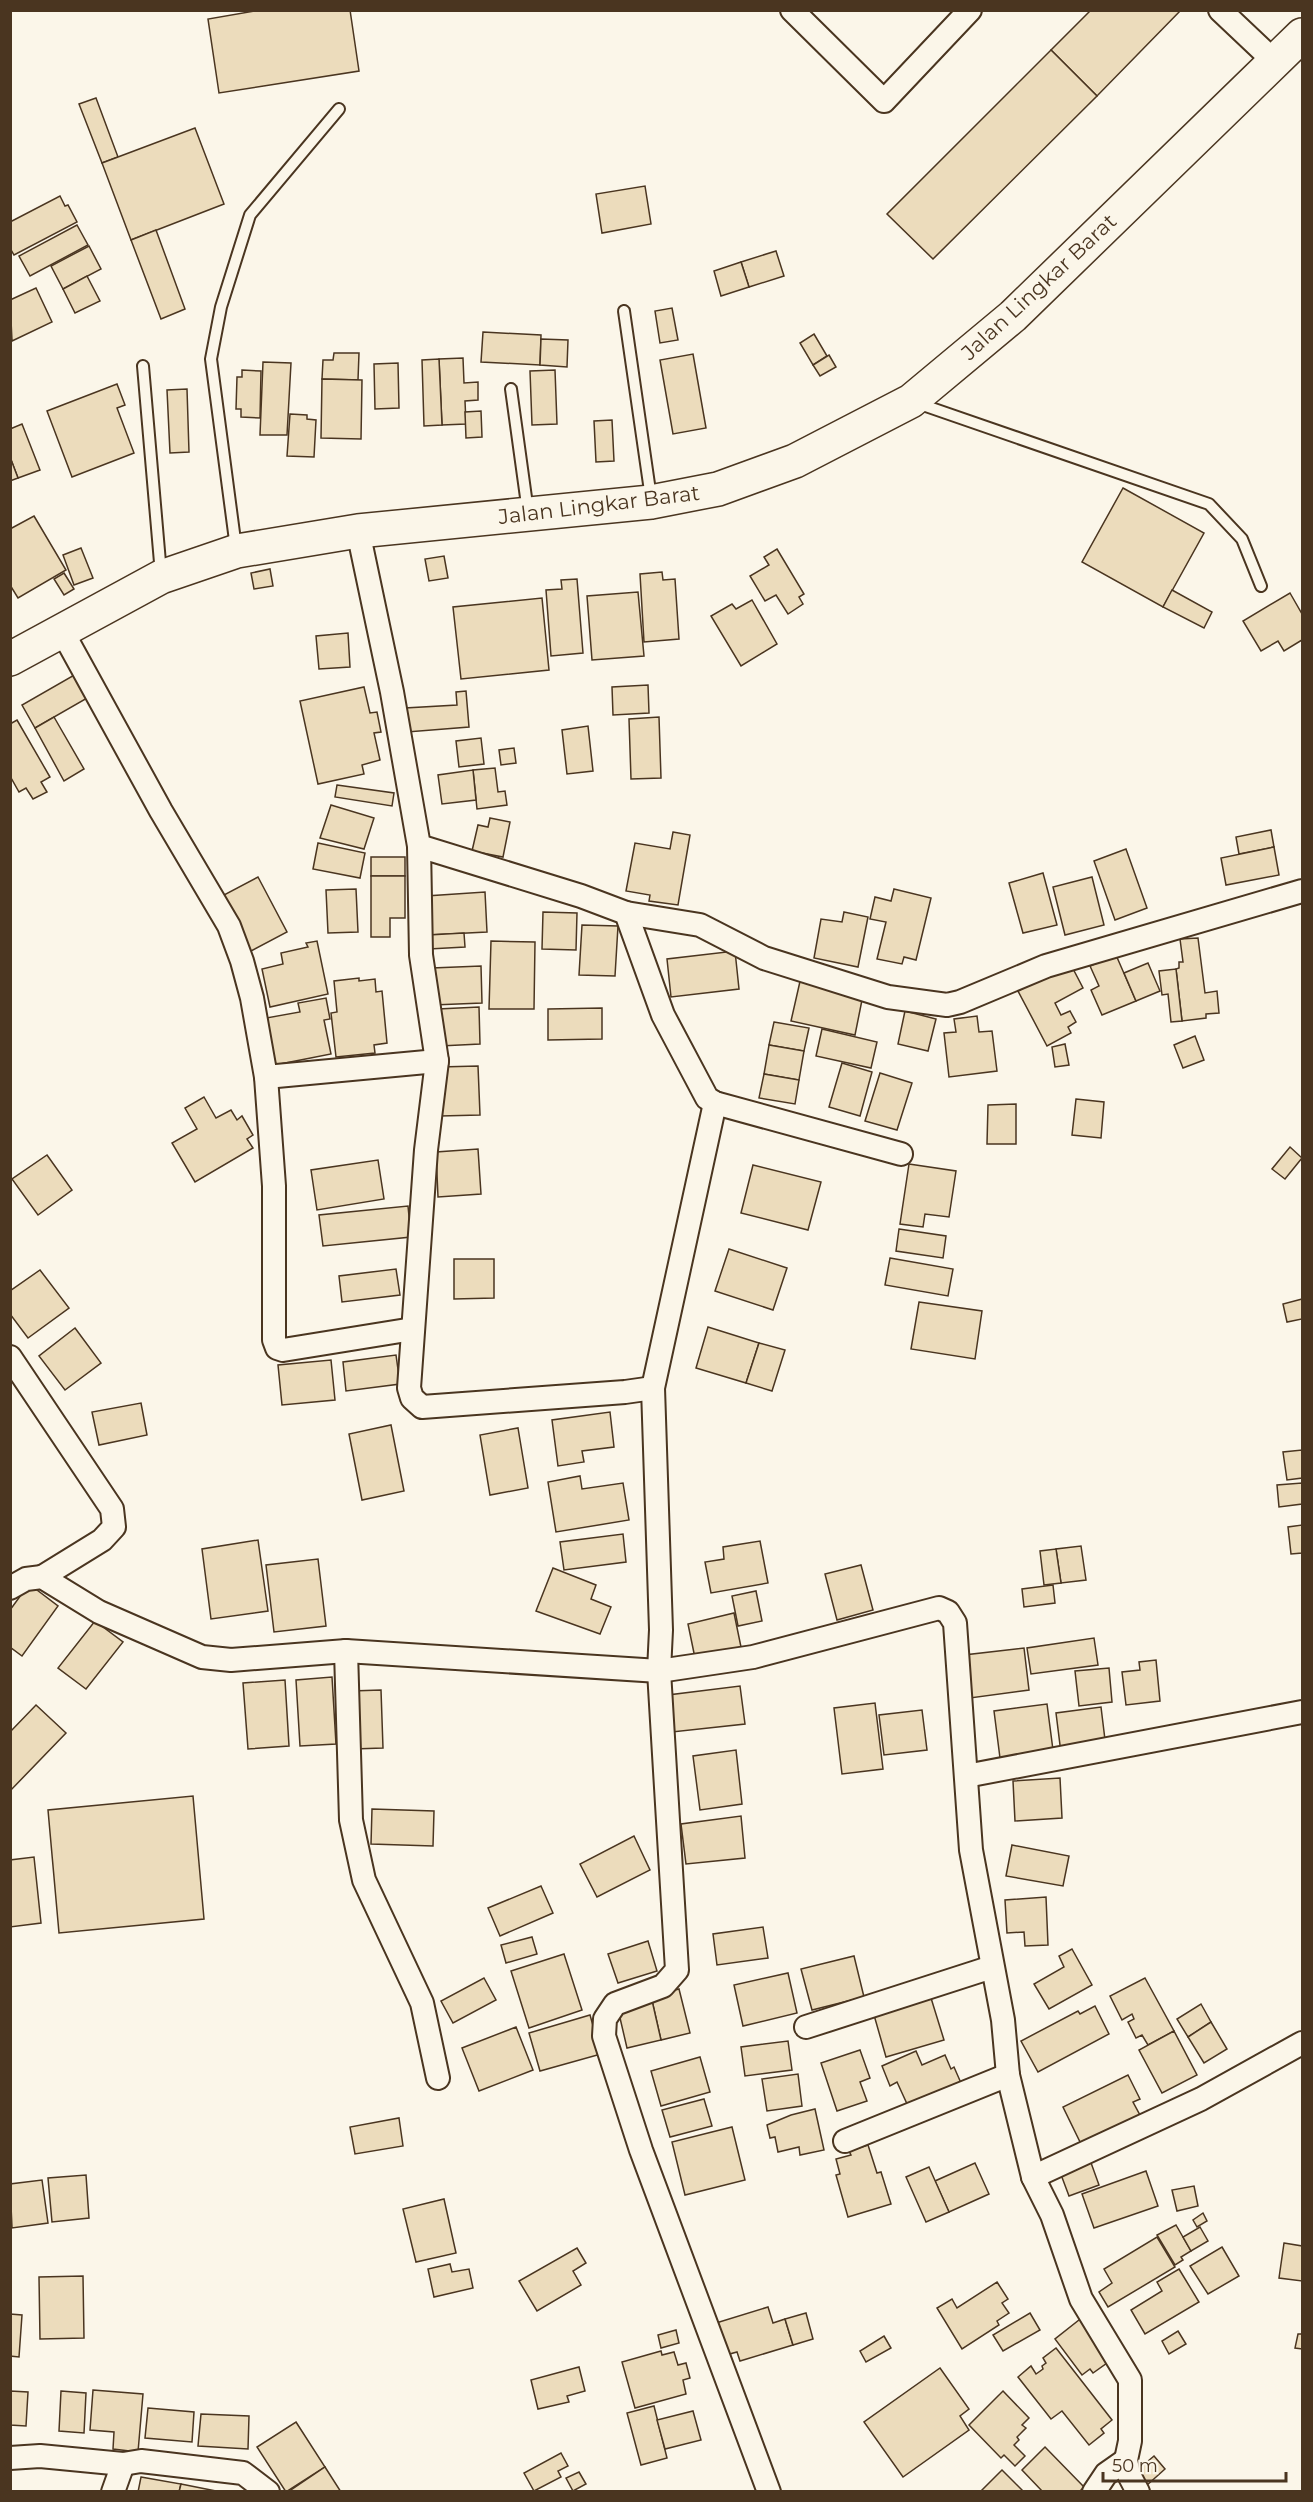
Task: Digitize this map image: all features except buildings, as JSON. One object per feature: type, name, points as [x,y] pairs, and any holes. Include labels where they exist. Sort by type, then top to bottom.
[{"type":"highway","name":"Jalan Lingkar Barat","points":[[10,659],[161,577],[237,551],[358,531],[651,502],[718,489],[795,461],[911,401],[1013,316],[1302,35]]},
{"type":"street","points":[[792,10],[884,100],[970,10]]},
{"type":"street","points":[[1220,10],[1275,62]]},
{"type":"street","points":[[358,531],[392,692],[419,846],[421,955],[436,1061],[426,1150],[413,1329],[410,1388],[412,1398],[422,1407],[653,1388]]},
{"type":"street","points":[[62,631],[161,811],[229,926],[252,998],[267,1077],[274,1186],[274,1340],[277,1348],[283,1350],[413,1329]]},
{"type":"street","points":[[419,846],[581,896],[626,913],[700,925],[764,958],[888,997],[947,1005],[960,1002],[1046,966],[1302,891]]},
{"type":"street","points":[[626,913],[663,1015],[707,1098],[715,1103],[901,1154]]},
{"type":"street","points":[[267,1077],[436,1061]]},
{"type":"street","points":[[715,1103],[653,1388],[661,1630],[659,1671],[677,1970],[663,1986],[615,2004],[605,2019],[604,2036],[649,2172],[769,2492]]},
{"type":"street","points":[[10,1357],[112,1509],[114,1527],[102,1540],[42,1576],[26,1579],[10,1588]]},
{"type":"street","points":[[42,1576],[99,1612],[202,1657],[231,1660],[346,1651],[659,1671],[753,1657],[939,1608],[948,1612],[955,1623],[971,1850],[1003,2020],[1008,2075],[1033,2177],[1052,2215],[1081,2299],[1130,2380],[1130,2441],[1126,2460],[1129,2475],[1138,2492]]},
{"type":"street","points":[[346,1651],[351,1820],[354,1844],[364,1880],[422,2003],[438,2078]]},
{"type":"street","points":[[966,1776],[1302,1712]]},
{"type":"street","points":[[806,2027],[992,1967]]},
{"type":"street","points":[[1033,2177],[1201,2099],[1302,2043]]},
{"type":"street","points":[[845,2141],[1008,2075]]},
{"type":"street","points":[[10,2458],[39,2456],[123,2464],[141,2461],[243,2473],[268,2492]]},
{"type":"street","points":[[1094,2492],[1106,2474],[1126,2460]]},
{"type":"street","points":[[113,2492],[123,2464]]},
{"type":"lane","points":[[237,551],[211,359],[221,307],[250,215],[339,109]]},
{"type":"lane","points":[[624,311],[651,502]]},
{"type":"lane","points":[[143,366],[161,577]]},
{"type":"lane","points":[[511,389],[528,515]]},
{"type":"lane","points":[[911,401],[1209,504],[1242,539],[1261,586]]}]
